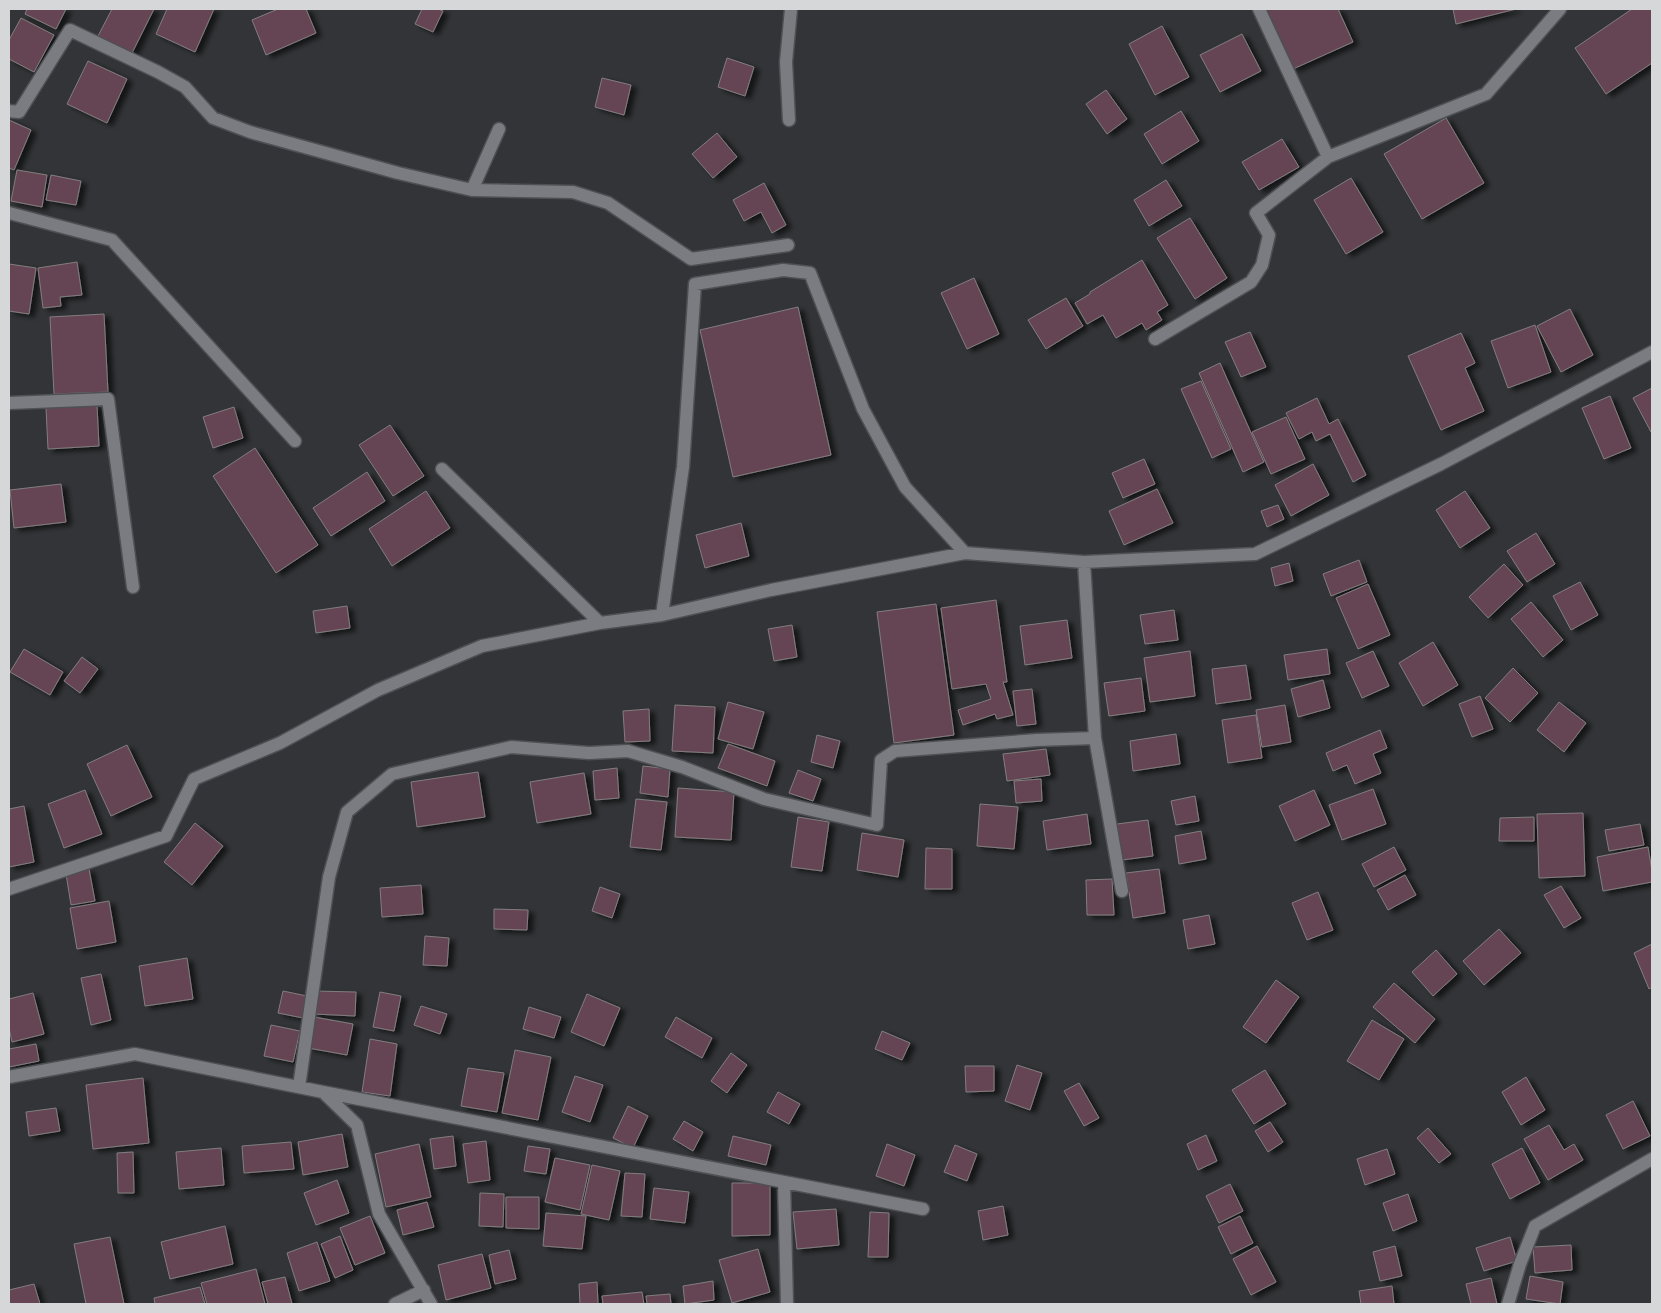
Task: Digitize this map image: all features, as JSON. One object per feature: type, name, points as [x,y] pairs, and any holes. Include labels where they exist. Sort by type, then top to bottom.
[{"type":"street","points":[[789,120],[786,62],[791,9]]},
{"type":"street","points":[[1259,9],[1328,157]]},
{"type":"street","points":[[1155,339],[1251,282],[1262,265],[1269,235],[1256,213],[1328,157],[1486,94],[1560,9]]},
{"type":"street","points":[[9,111],[19,112],[70,30],[158,72],[184,87],[213,118],[250,132],[389,171],[472,190],[573,192],[608,203],[691,259],[788,245]]},
{"type":"street","points":[[472,190],[499,129]]},
{"type":"street","points":[[9,213],[112,240],[295,440]]},
{"type":"street","points":[[662,615],[683,468],[695,284],[783,270],[810,273],[863,409],[905,487],[965,553]]},
{"type":"street","points":[[9,889],[166,836],[194,779],[280,743],[378,690],[482,646],[600,623],[662,615],[771,590],[965,553],[1084,562],[1255,554],[1441,464],[1652,352]]},
{"type":"street","points":[[9,403],[108,399],[133,587]]},
{"type":"street","points":[[442,469],[600,623]]},
{"type":"street","points":[[1084,562],[1095,738],[1122,891]]},
{"type":"street","points":[[299,1087],[329,876],[347,812],[392,774],[511,748],[589,753],[628,751],[682,767],[764,799],[877,825],[881,760],[895,751],[1038,740],[1095,738]]},
{"type":"street","points":[[9,1076],[135,1054],[924,1209]]},
{"type":"street","points":[[323,1092],[357,1125],[379,1214],[431,1304]]},
{"type":"street","points":[[1508,1304],[1520,1264],[1535,1226],[1652,1158]]},
{"type":"street","points":[[784,1182],[787,1304]]},
{"type":"street","points":[[395,1304],[424,1290]]},
{"type":"building","points":[[27,9],[66,9],[56,29],[25,14]]},
{"type":"building","points":[[112,9],[154,9],[132,53],[98,36]]},
{"type":"building","points":[[167,9],[214,9],[195,52],[156,34]]},
{"type":"building","points":[[278,9],[306,9],[316,33],[266,55],[252,20]]},
{"type":"building","points":[[422,9],[438,9],[443,11],[433,32],[415,24]]},
{"type":"building","points":[[1266,9],[1338,9],[1353,42],[1293,69]]},
{"type":"building","points":[[1453,9],[1516,9],[1456,24]]},
{"type":"building","points":[[1632,9],[1652,9],[1652,63],[1606,94],[1575,48]]},
{"type":"building","points":[[21,18],[54,35],[34,72],[9,59],[9,40]]},
{"type":"building","points":[[1162,26],[1189,77],[1155,95],[1129,44]]},
{"type":"building","points":[[1242,34],[1261,71],[1220,92],[1200,55]]},
{"type":"building","points":[[727,58],[754,67],[745,96],[718,87]]},
{"type":"building","points":[[88,61],[127,79],[107,123],[67,104]]},
{"type":"building","points":[[602,78],[631,85],[624,115],[595,107]]},
{"type":"building","points":[[1106,90],[1127,119],[1107,134],[1086,104]]},
{"type":"building","points":[[1181,111],[1199,141],[1162,164],[1144,134]]},
{"type":"building","points":[[1446,118],[1484,183],[1422,219],[1384,154]]},
{"type":"building","points":[[9,120],[31,130],[14,170],[9,168]]},
{"type":"building","points":[[717,133],[737,157],[713,178],[692,154]]},
{"type":"building","points":[[1282,139],[1299,167],[1259,190],[1242,162]]},
{"type":"building","points":[[17,170],[47,175],[42,207],[11,201]]},
{"type":"building","points":[[51,175],[81,181],[76,205],[46,200]]},
{"type":"building","points":[[1351,178],[1383,232],[1346,254],[1314,200]]},
{"type":"building","points":[[1166,180],[1182,206],[1149,226],[1134,200]]},
{"type":"building","points":[[764,183],[786,225],[772,233],[761,212],[744,221],[733,200]]},
{"type":"building","points":[[1190,218],[1227,278],[1195,299],[1157,238]]},
{"type":"building","points":[[1142,260],[1168,305],[1157,312],[1162,320],[1146,330],[1142,323],[1116,338],[1103,315],[1087,324],[1075,303]]},
{"type":"building","points":[[77,262],[82,295],[60,297],[61,306],[43,308],[38,268]]},
{"type":"building","points":[[9,264],[36,268],[29,314],[9,311]]},
{"type":"building","points":[[974,278],[999,334],[967,349],[941,293]]},
{"type":"building","points":[[1066,298],[1083,326],[1046,349],[1028,320]]},
{"type":"building","points":[[798,307],[831,455],[733,477],[700,330]]},
{"type":"building","points":[[1570,309],[1593,355],[1561,372],[1537,326]]},
{"type":"building","points":[[104,314],[108,392],[54,394],[50,317]]},
{"type":"building","points":[[1535,325],[1551,372],[1508,388],[1491,341]]},
{"type":"building","points":[[1250,332],[1266,367],[1241,377],[1225,342]]},
{"type":"building","points":[[1461,333],[1475,363],[1465,368],[1484,411],[1441,430],[1408,356]]},
{"type":"building","points":[[1220,363],[1264,462],[1243,472],[1199,373]]},
{"type":"building","points":[[1201,381],[1231,449],[1212,458],[1181,389]]},
{"type":"building","points":[[1652,388],[1652,431],[1651,432],[1633,398]]},
{"type":"building","points":[[1610,396],[1631,448],[1604,459],[1582,408]]},
{"type":"building","points":[[1317,398],[1329,424],[1338,419],[1366,475],[1353,482],[1330,434],[1316,441],[1312,432],[1299,439],[1286,413]]},
{"type":"building","points":[[97,405],[99,446],[48,449],[46,408]]},
{"type":"building","points":[[234,407],[243,438],[213,448],[203,417]]},
{"type":"building","points":[[1286,417],[1305,459],[1271,474],[1252,432]]},
{"type":"building","points":[[390,425],[424,476],[393,496],[359,445]]},
{"type":"building","points":[[255,448],[318,545],[276,573],[213,476]]},
{"type":"building","points":[[1144,459],[1155,484],[1123,498],[1112,473]]},
{"type":"building","points":[[1313,464],[1329,495],[1291,516],[1275,485]]},
{"type":"building","points":[[367,472],[385,501],[331,536],[313,508]]},
{"type":"building","points":[[61,484],[66,522],[14,528],[10,490]]},
{"type":"building","points":[[1157,489],[1173,523],[1124,545],[1109,511]]},
{"type":"building","points":[[426,491],[450,528],[392,566],[369,529]]},
{"type":"building","points":[[1465,491],[1490,528],[1460,548],[1436,510]]},
{"type":"building","points":[[1278,505],[1284,519],[1267,527],[1261,511]]},
{"type":"building","points":[[741,523],[749,556],[705,568],[696,535]]},
{"type":"building","points":[[1536,533],[1555,564],[1527,582],[1507,551]]},
{"type":"building","points":[[1359,560],[1367,582],[1331,596],[1323,574]]},
{"type":"building","points":[[1289,563],[1293,581],[1275,586],[1271,568]]},
{"type":"building","points":[[1504,564],[1523,585],[1488,618],[1469,597]]},
{"type":"building","points":[[1580,582],[1598,615],[1571,630],[1553,596]]},
{"type":"building","points":[[1368,584],[1390,635],[1358,649],[1336,598]]},
{"type":"building","points":[[996,600],[1007,682],[1003,682],[1013,715],[997,719],[995,714],[963,725],[958,710],[991,699],[986,684],[952,689],[941,608]]},
{"type":"building","points":[[1531,602],[1563,640],[1543,657],[1511,619]]},
{"type":"building","points":[[936,604],[954,735],[894,743],[877,612]]},
{"type":"building","points":[[347,606],[350,628],[316,633],[313,611]]},
{"type":"building","points":[[1174,610],[1178,640],[1145,644],[1140,615]]},
{"type":"building","points":[[1067,620],[1072,658],[1025,665],[1020,626]]},
{"type":"building","points":[[792,625],[797,657],[774,661],[768,629]]},
{"type":"building","points":[[1433,642],[1458,685],[1423,706],[1399,663]]},
{"type":"building","points":[[24,649],[63,672],[50,695],[10,672]]},
{"type":"building","points":[[1327,649],[1330,674],[1288,680],[1284,655]]},
{"type":"building","points":[[1190,651],[1195,696],[1150,702],[1144,658]]},
{"type":"building","points":[[1373,651],[1389,686],[1362,698],[1346,663]]},
{"type":"building","points":[[82,657],[98,669],[80,693],[64,681]]},
{"type":"building","points":[[1246,665],[1251,699],[1216,704],[1212,669]]},
{"type":"building","points":[[1513,668],[1538,693],[1510,722],[1485,698]]},
{"type":"building","points":[[1141,678],[1145,711],[1109,716],[1104,683]]},
{"type":"building","points":[[1323,680],[1330,708],[1298,717],[1291,689]]},
{"type":"building","points":[[1032,689],[1036,724],[1017,726],[1013,691]]},
{"type":"building","points":[[1480,696],[1493,729],[1472,737],[1459,704]]},
{"type":"building","points":[[728,702],[764,712],[753,749],[718,739]]},
{"type":"building","points":[[1559,702],[1586,723],[1564,752],[1537,730]]},
{"type":"building","points":[[675,705],[715,707],[713,753],[672,751]]},
{"type":"building","points":[[1285,705],[1291,742],[1262,747],[1256,710]]},
{"type":"building","points":[[649,709],[650,741],[625,742],[623,711]]},
{"type":"building","points":[[1256,715],[1262,758],[1228,763],[1222,720]]},
{"type":"building","points":[[1380,730],[1387,748],[1373,754],[1381,773],[1355,784],[1347,765],[1333,771],[1326,753]]},
{"type":"building","points":[[1176,734],[1180,764],[1133,771],[1130,741]]},
{"type":"building","points":[[817,735],[840,741],[833,768],[811,762]]},
{"type":"building","points":[[728,744],[775,761],[767,786],[718,768]]},
{"type":"building","points":[[127,745],[152,797],[111,816],[87,764]]},
{"type":"building","points":[[1046,749],[1050,775],[1007,781],[1003,754]]},
{"type":"building","points":[[643,766],[670,769],[668,797],[640,793]]},
{"type":"building","points":[[617,768],[619,798],[595,800],[593,771]]},
{"type":"building","points":[[798,770],[821,779],[813,801],[789,793]]},
{"type":"building","points":[[478,772],[485,817],[417,827],[411,782]]},
{"type":"building","points":[[584,773],[591,814],[537,823],[530,782]]},
{"type":"building","points":[[1041,779],[1042,801],[1016,803],[1014,781]]},
{"type":"building","points":[[678,788],[734,792],[731,840],[675,837]]},
{"type":"building","points":[[1373,789],[1386,824],[1342,840],[1329,805]]},
{"type":"building","points":[[85,790],[102,834],[64,848],[48,804]]},
{"type":"building","points":[[1314,790],[1330,825],[1295,841],[1279,806]]},
{"type":"building","points":[[1195,796],[1199,821],[1176,825],[1171,801]]},
{"type":"building","points":[[636,799],[667,802],[661,850],[630,847]]},
{"type":"building","points":[[980,804],[1018,807],[1014,849],[977,846]]},
{"type":"building","points":[[24,806],[34,862],[9,867],[9,809]]},
{"type":"building","points":[[1583,813],[1585,876],[1539,878],[1537,814]]},
{"type":"building","points":[[1087,814],[1091,844],[1047,850],[1043,821]]},
{"type":"building","points":[[798,817],[829,822],[822,871],[791,867]]},
{"type":"building","points":[[1534,817],[1534,841],[1499,841],[1500,818]]},
{"type":"building","points":[[1148,820],[1153,856],[1122,860],[1117,824]]},
{"type":"building","points":[[195,823],[223,846],[192,885],[164,862]]},
{"type":"building","points":[[1640,824],[1644,845],[1609,851],[1605,830]]},
{"type":"building","points":[[1201,831],[1206,859],[1179,864],[1175,836]]},
{"type":"building","points":[[862,833],[904,840],[898,877],[857,870]]},
{"type":"building","points":[[1394,847],[1406,870],[1374,887],[1362,864]]},
{"type":"building","points":[[1648,847],[1652,882],[1603,891],[1597,857]]},
{"type":"building","points":[[926,848],[952,849],[952,889],[925,889]]},
{"type":"building","points":[[89,869],[95,901],[71,905],[66,874]]},
{"type":"building","points":[[1159,869],[1165,913],[1133,918],[1126,873]]},
{"type":"building","points":[[1405,875],[1416,895],[1388,910],[1377,890]]},
{"type":"building","points":[[1112,879],[1114,915],[1087,915],[1086,880]]},
{"type":"building","points":[[421,885],[423,914],[382,917],[380,888]]},
{"type":"building","points":[[1561,886],[1581,918],[1564,928],[1544,895]]},
{"type":"building","points":[[600,887],[620,894],[612,918],[592,911]]},
{"type":"building","points":[[1318,892],[1333,930],[1307,940],[1292,903]]},
{"type":"building","points":[[109,901],[116,942],[77,949],[70,908]]},
{"type":"building","points":[[494,909],[528,910],[527,930],[494,929]]},
{"type":"building","points":[[1209,915],[1215,944],[1188,949],[1183,920]]},
{"type":"building","points":[[1499,929],[1521,953],[1484,985],[1463,961]]},
{"type":"building","points":[[425,936],[449,938],[447,966],[423,965]]},
{"type":"building","points":[[1652,944],[1652,987],[1649,989],[1634,953]]},
{"type":"building","points":[[1436,950],[1457,974],[1433,996],[1412,972]]},
{"type":"building","points":[[187,958],[193,999],[145,1006],[139,966]]},
{"type":"building","points":[[101,974],[111,1020],[91,1025],[81,978]]},
{"type":"building","points":[[1276,980],[1299,997],[1266,1043],[1243,1027]]},
{"type":"building","points":[[1394,983],[1435,1019],[1415,1043],[1373,1007]]},
{"type":"building","points":[[283,991],[307,996],[303,1018],[278,1013]]},
{"type":"building","points":[[314,991],[356,992],[355,1016],[314,1014]]},
{"type":"building","points":[[380,992],[401,996],[394,1031],[373,1027]]},
{"type":"building","points":[[33,993],[44,1034],[12,1042],[9,1028],[9,999]]},
{"type":"building","points":[[587,994],[620,1008],[604,1046],[571,1032]]},
{"type":"building","points":[[421,1006],[447,1014],[440,1034],[414,1025]]},
{"type":"building","points":[[529,1007],[561,1017],[554,1038],[523,1029]]},
{"type":"building","points":[[314,1017],[353,1024],[347,1055],[308,1048]]},
{"type":"building","points":[[676,1017],[712,1038],[702,1058],[665,1037]]},
{"type":"building","points":[[1372,1020],[1404,1039],[1379,1080],[1347,1061]]},
{"type":"building","points":[[271,1025],[300,1031],[293,1062],[264,1056]]},
{"type":"building","points":[[882,1031],[910,1043],[902,1060],[875,1049]]},
{"type":"building","points":[[370,1039],[397,1044],[390,1096],[362,1092]]},
{"type":"building","points":[[36,1044],[39,1061],[9,1067],[9,1049]]},
{"type":"building","points":[[515,1050],[551,1057],[538,1120],[502,1113]]},
{"type":"building","points":[[731,1053],[747,1065],[727,1093],[711,1081]]},
{"type":"building","points":[[1017,1065],[1042,1073],[1030,1110],[1005,1101]]},
{"type":"building","points":[[965,1066],[994,1066],[994,1091],[966,1092]]},
{"type":"building","points":[[468,1068],[504,1073],[497,1112],[461,1106]]},
{"type":"building","points":[[1265,1070],[1286,1104],[1254,1124],[1232,1090]]},
{"type":"building","points":[[575,1076],[603,1085],[590,1122],[562,1112]]},
{"type":"building","points":[[1526,1077],[1545,1110],[1521,1125],[1502,1092]]},
{"type":"building","points":[[143,1078],[149,1143],[93,1149],[86,1085]]},
{"type":"building","points":[[1079,1083],[1099,1118],[1084,1126],[1064,1091]]},
{"type":"building","points":[[778,1092],[800,1104],[789,1124],[767,1112]]},
{"type":"building","points":[[1633,1101],[1650,1136],[1623,1149],[1606,1115]]},
{"type":"building","points":[[628,1106],[648,1116],[633,1148],[613,1138]]},
{"type":"building","points":[[56,1108],[60,1131],[29,1136],[26,1112]]},
{"type":"building","points":[[684,1121],[703,1132],[693,1151],[673,1139]]},
{"type":"building","points":[[1270,1122],[1283,1142],[1268,1152],[1255,1131]]},
{"type":"building","points":[[1549,1125],[1564,1150],[1574,1144],[1583,1160],[1548,1180],[1524,1139]]},
{"type":"building","points":[[1428,1128],[1451,1154],[1439,1163],[1417,1138]]},
{"type":"building","points":[[342,1134],[348,1167],[303,1175],[298,1142]]},
{"type":"building","points":[[1206,1135],[1217,1161],[1198,1170],[1187,1144]]},
{"type":"building","points":[[453,1136],[456,1166],[434,1169],[430,1139]]},
{"type":"building","points":[[733,1136],[771,1145],[766,1165],[728,1156]]},
{"type":"building","points":[[486,1141],[490,1180],[468,1183],[463,1144]]},
{"type":"building","points":[[291,1142],[294,1169],[244,1173],[242,1146]]},
{"type":"building","points":[[419,1144],[431,1197],[386,1207],[375,1154]]},
{"type":"building","points":[[887,1144],[915,1155],[904,1186],[876,1176]]},
{"type":"building","points":[[955,1145],[977,1154],[967,1181],[944,1172]]},
{"type":"building","points":[[528,1146],[550,1149],[546,1174],[524,1171]]},
{"type":"building","points":[[221,1148],[224,1185],[179,1189],[176,1152]]},
{"type":"building","points":[[1522,1148],[1540,1183],[1510,1199],[1492,1164]]},
{"type":"building","points":[[1387,1149],[1395,1174],[1365,1185],[1357,1159]]},
{"type":"building","points":[[133,1152],[134,1193],[118,1193],[117,1153]]},
{"type":"building","points":[[555,1158],[590,1165],[580,1210],[545,1202]]},
{"type":"building","points":[[592,1165],[620,1171],[609,1220],[581,1214]]},
{"type":"building","points":[[625,1173],[645,1174],[642,1217],[621,1216]]},
{"type":"building","points":[[337,1180],[349,1213],[316,1225],[304,1193]]},
{"type":"building","points":[[732,1183],[770,1183],[770,1235],[732,1236]]},
{"type":"building","points":[[1230,1184],[1243,1211],[1219,1223],[1206,1196]]},
{"type":"building","points":[[654,1188],[689,1192],[685,1223],[650,1219]]},
{"type":"building","points":[[480,1193],[504,1194],[503,1227],[479,1226]]},
{"type":"building","points":[[1408,1194],[1417,1221],[1393,1231],[1383,1203]]},
{"type":"building","points":[[506,1197],[539,1197],[539,1229],[506,1228]]},
{"type":"building","points":[[427,1202],[434,1227],[403,1235],[397,1210]]},
{"type":"building","points":[[1003,1206],[1008,1235],[983,1240],[978,1211]]},
{"type":"building","points":[[836,1209],[839,1245],[797,1249],[793,1212]]},
{"type":"building","points":[[870,1212],[889,1213],[888,1257],[868,1257]]},
{"type":"building","points":[[546,1213],[586,1216],[582,1249],[543,1246]]},
{"type":"building","points":[[370,1216],[385,1253],[355,1265],[340,1228]]},
{"type":"building","points":[[1240,1216],[1253,1243],[1231,1254],[1218,1227]]},
{"type":"building","points":[[225,1226],[233,1264],[170,1279],[161,1242]]},
{"type":"building","points":[[340,1236],[353,1270],[335,1278],[321,1244]]},
{"type":"building","points":[[110,1237],[124,1304],[86,1304],[74,1244]]},
{"type":"building","points":[[1510,1237],[1517,1261],[1484,1271],[1476,1248]]},
{"type":"building","points":[[317,1242],[330,1281],[299,1291],[287,1253]]},
{"type":"building","points":[[1571,1245],[1572,1270],[1535,1273],[1533,1247]]},
{"type":"building","points":[[1257,1246],[1276,1282],[1251,1295],[1233,1259]]},
{"type":"building","points":[[1395,1246],[1402,1276],[1380,1281],[1373,1252]]},
{"type":"building","points":[[758,1249],[770,1292],[732,1303],[719,1260]]},
{"type":"building","points":[[509,1250],[516,1279],[495,1284],[489,1255]]},
{"type":"building","points":[[482,1254],[491,1288],[446,1300],[438,1265]]},
{"type":"building","points":[[256,1269],[265,1304],[207,1304],[201,1283]]},
{"type":"building","points":[[1530,1276],[1563,1282],[1560,1304],[1526,1299]]},
{"type":"building","points":[[285,1277],[292,1304],[268,1304],[262,1282]]},
{"type":"building","points":[[1491,1278],[1497,1304],[1471,1304],[1466,1284]]},
{"type":"building","points":[[713,1281],[714,1300],[685,1304],[683,1286]]},
{"type":"building","points":[[597,1282],[598,1304],[580,1304],[579,1284]]},
{"type":"building","points":[[34,1284],[40,1304],[9,1304],[9,1290]]},
{"type":"building","points":[[1392,1286],[1394,1304],[1361,1304],[1359,1291]]},
{"type":"building","points":[[200,1287],[205,1304],[155,1304],[154,1298]]},
{"type":"building","points":[[642,1292],[644,1304],[603,1304],[602,1296]]},
{"type":"building","points":[[670,1294],[671,1304],[647,1304],[646,1296]]}]
